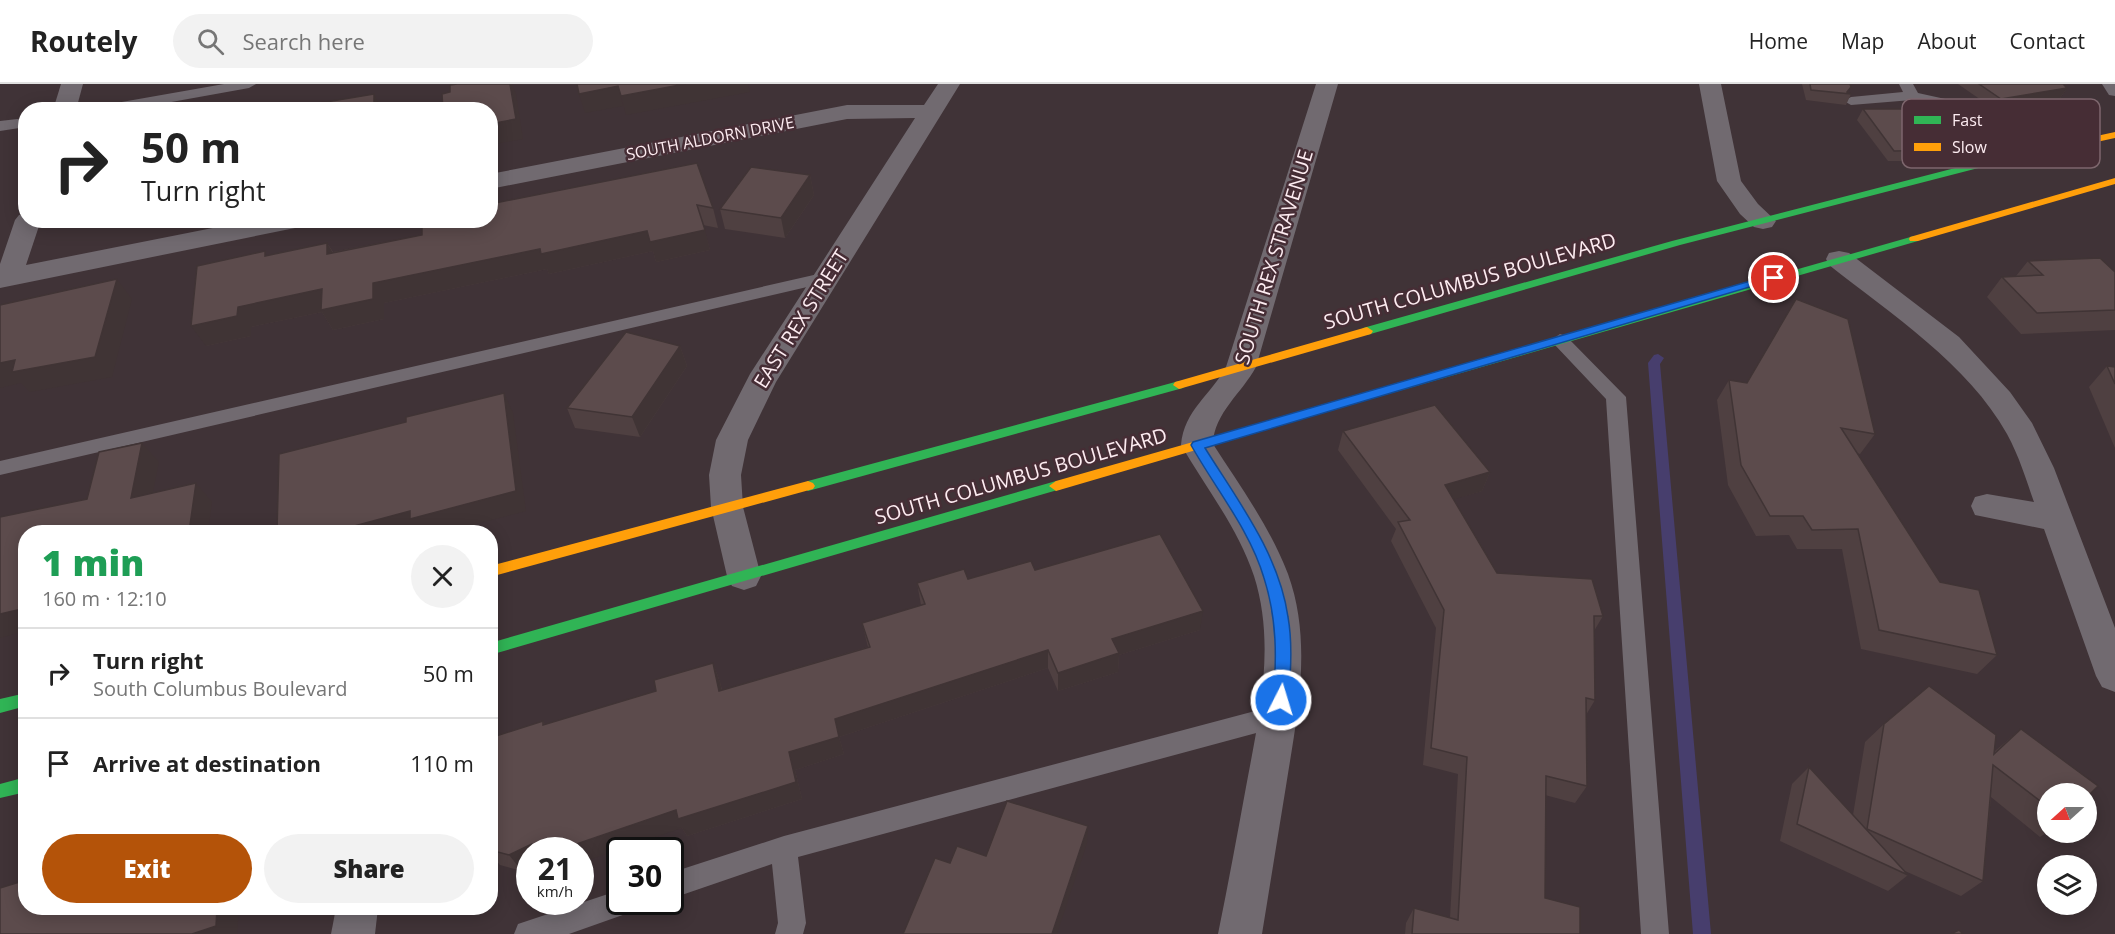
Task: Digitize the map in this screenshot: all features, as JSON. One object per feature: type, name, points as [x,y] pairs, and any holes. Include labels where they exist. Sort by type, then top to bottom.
[{"type":"street","points":[[66,102],[72,84]]},
{"type":"street","name":"EAST REX STREET","points":[[744,576],[727,507],[725,475],[732,440],[761,381],[949,84]]},
{"type":"street","name":"SOUTH REX STRAVENUE","points":[[1197,445],[1197,432],[1204,415],[1234,384],[1241,367],[1327,84]]},
{"type":"street","points":[[1710,84],[1729,181],[1749,208],[1763,221]]},
{"type":"street","name":"SOUTH ALDORN DRIVE","points":[[498,180],[828,115],[876,110],[931,112]]},
{"type":"street","name":"SOUTH COLUMBUS BOULEVARD","points":[[2100,139],[2115,135]]},
{"type":"street","name":"SOUTH COLUMBUS BOULEVARD","points":[[498,570],[1241,367],[1515,287],[1970,168]]},
{"type":"street","name":"SOUTH COLUMBUS BOULEVARD","points":[[498,647],[2115,181]]},
{"type":"street","points":[[5,278],[25,228]]},
{"type":"street","points":[[5,278],[255,228]]},
{"type":"street","points":[[1839,259],[1949,344],[1993,392],[2021,431],[2057,519],[2115,676]]},
{"type":"street","points":[[1197,445],[1256,542],[1271,576],[1281,616],[1284,658],[1278,716],[1240,934]]},
{"type":"street","points":[[1987,506],[2057,519]]},
{"type":"street","points":[[0,706],[18,701]]},
{"type":"street","points":[[0,791],[18,786]]},
{"type":"street","points":[[353,934],[356,915]]},
{"type":"lane","points":[[145,102],[249,84]]},
{"type":"lane","points":[[1851,101],[1909,90],[1940,99]]},
{"type":"lane","points":[[0,126],[18,123]]},
{"type":"lane","points":[[0,468],[827,277]]},
{"type":"lane","points":[[1560,340],[1616,397],[1655,934]]},
{"type":"lane","points":[[684,881],[784,848],[1278,716]]},
{"type":"lane","points":[[784,848],[792,923],[789,934]]},
{"type":"lane","points":[[528,934],[606,908]]},
{"type":"building","points":[[510,84],[516,119],[498,122],[498,102],[442,102],[442,94],[450,92],[450,85]]},
{"type":"building","points":[[577,84],[685,84],[621,96],[618,86],[579,94]]},
{"type":"building","points":[[1810,84],[1850,84],[1851,87],[1847,92],[1851,94],[1811,90]]},
{"type":"building","points":[[1979,84],[2063,84],[2067,88],[2001,99]]},
{"type":"building","points":[[374,94],[374,102],[326,102]]},
{"type":"building","points":[[1863,109],[1902,109],[1902,151],[1894,151]]},
{"type":"building","points":[[697,163],[713,208],[697,205],[705,230],[650,242],[647,231],[541,254],[540,249],[373,283],[373,299],[321,310],[322,289],[238,307],[237,316],[191,326],[197,266],[265,251],[265,256],[327,243],[327,254],[422,235],[422,228],[498,228],[498,202]]},
{"type":"building","points":[[751,167],[810,175],[781,218],[720,209]]},
{"type":"building","points":[[2100,258],[2115,272],[2115,310],[2037,313],[2002,277],[2043,275],[2028,261]]},
{"type":"building","points":[[117,279],[95,357],[12,372],[15,360],[0,363],[0,305]]},
{"type":"building","points":[[1796,299],[1848,319],[1875,434],[1841,428],[1940,582],[1979,590],[1997,655],[1879,630],[1858,529],[1812,530],[1803,516],[1770,516],[1741,465],[1729,380],[1747,383]]},
{"type":"building","points":[[626,332],[680,346],[632,417],[567,408]]},
{"type":"building","points":[[2107,366],[2115,367],[2115,384]]},
{"type":"building","points":[[504,393],[516,491],[410,519],[410,511],[358,525],[277,525],[279,454],[406,422],[406,417]]},
{"type":"building","points":[[1435,405],[1490,472],[1445,485],[1497,573],[1592,579],[1603,616],[1594,616],[1595,700],[1586,698],[1587,786],[1546,776],[1545,898],[1580,907],[1580,934],[1412,934],[1414,908],[1458,920],[1467,757],[1431,748],[1444,610],[1398,522],[1410,520],[1343,431]]},
{"type":"building","points":[[142,443],[131,498],[196,483],[190,525],[18,525],[18,610],[0,614],[0,517],[87,499],[99,452]]},
{"type":"building","points":[[1160,534],[1203,611],[1112,639],[1119,653],[1058,673],[1048,650],[835,719],[839,737],[789,752],[796,782],[678,819],[676,810],[594,838],[516,837],[516,852],[509,855],[498,852],[498,735],[543,721],[543,725],[656,691],[654,680],[713,663],[719,691],[870,647],[862,623],[925,604],[917,583],[964,569],[968,579],[1031,561],[1035,570]]},
{"type":"building","points":[[1929,686],[1996,735],[1994,754],[2021,729],[2094,783],[2037,783],[2037,799],[1993,765],[1983,881],[1867,829],[1884,724]]},
{"type":"building","points":[[1809,767],[1908,875],[1797,824]]},
{"type":"building","points":[[1007,801],[1088,826],[1052,934],[903,934],[935,858],[950,863],[957,846],[986,856]]},
{"type":"building","points":[[18,882],[18,915],[217,915],[216,926],[192,934],[0,934],[0,888]]},
{"type":"building","points":[[1959,930],[1963,934],[1951,934]]},
{"type":"waterway","points":[[1658,358],[1654,363],[1702,934]]},
{"type":"traffic: fast","points":[[1367,331],[1676,243],[1967,168]]},
{"type":"traffic: fast","points":[[1298,416],[1914,239]]},
{"type":"traffic: fast","points":[[808,486],[1179,385]]},
{"type":"traffic: fast","points":[[498,647],[1056,486]]},
{"type":"traffic: fast","points":[[0,706],[18,701]]},
{"type":"traffic: fast","points":[[0,791],[18,786]]},
{"type":"traffic: slow","points":[[2100,138],[2115,135]]},
{"type":"traffic: slow","points":[[1914,239],[2115,181]]},
{"type":"traffic: slow","points":[[1179,385],[1367,331]]},
{"type":"traffic: slow","points":[[1056,486],[1298,416]]},
{"type":"traffic: slow","points":[[498,570],[808,486]]},
{"type":"route","points":[[1281,700],[1284,658],[1281,616],[1271,576],[1256,542],[1197,445],[1774,278]]}]
